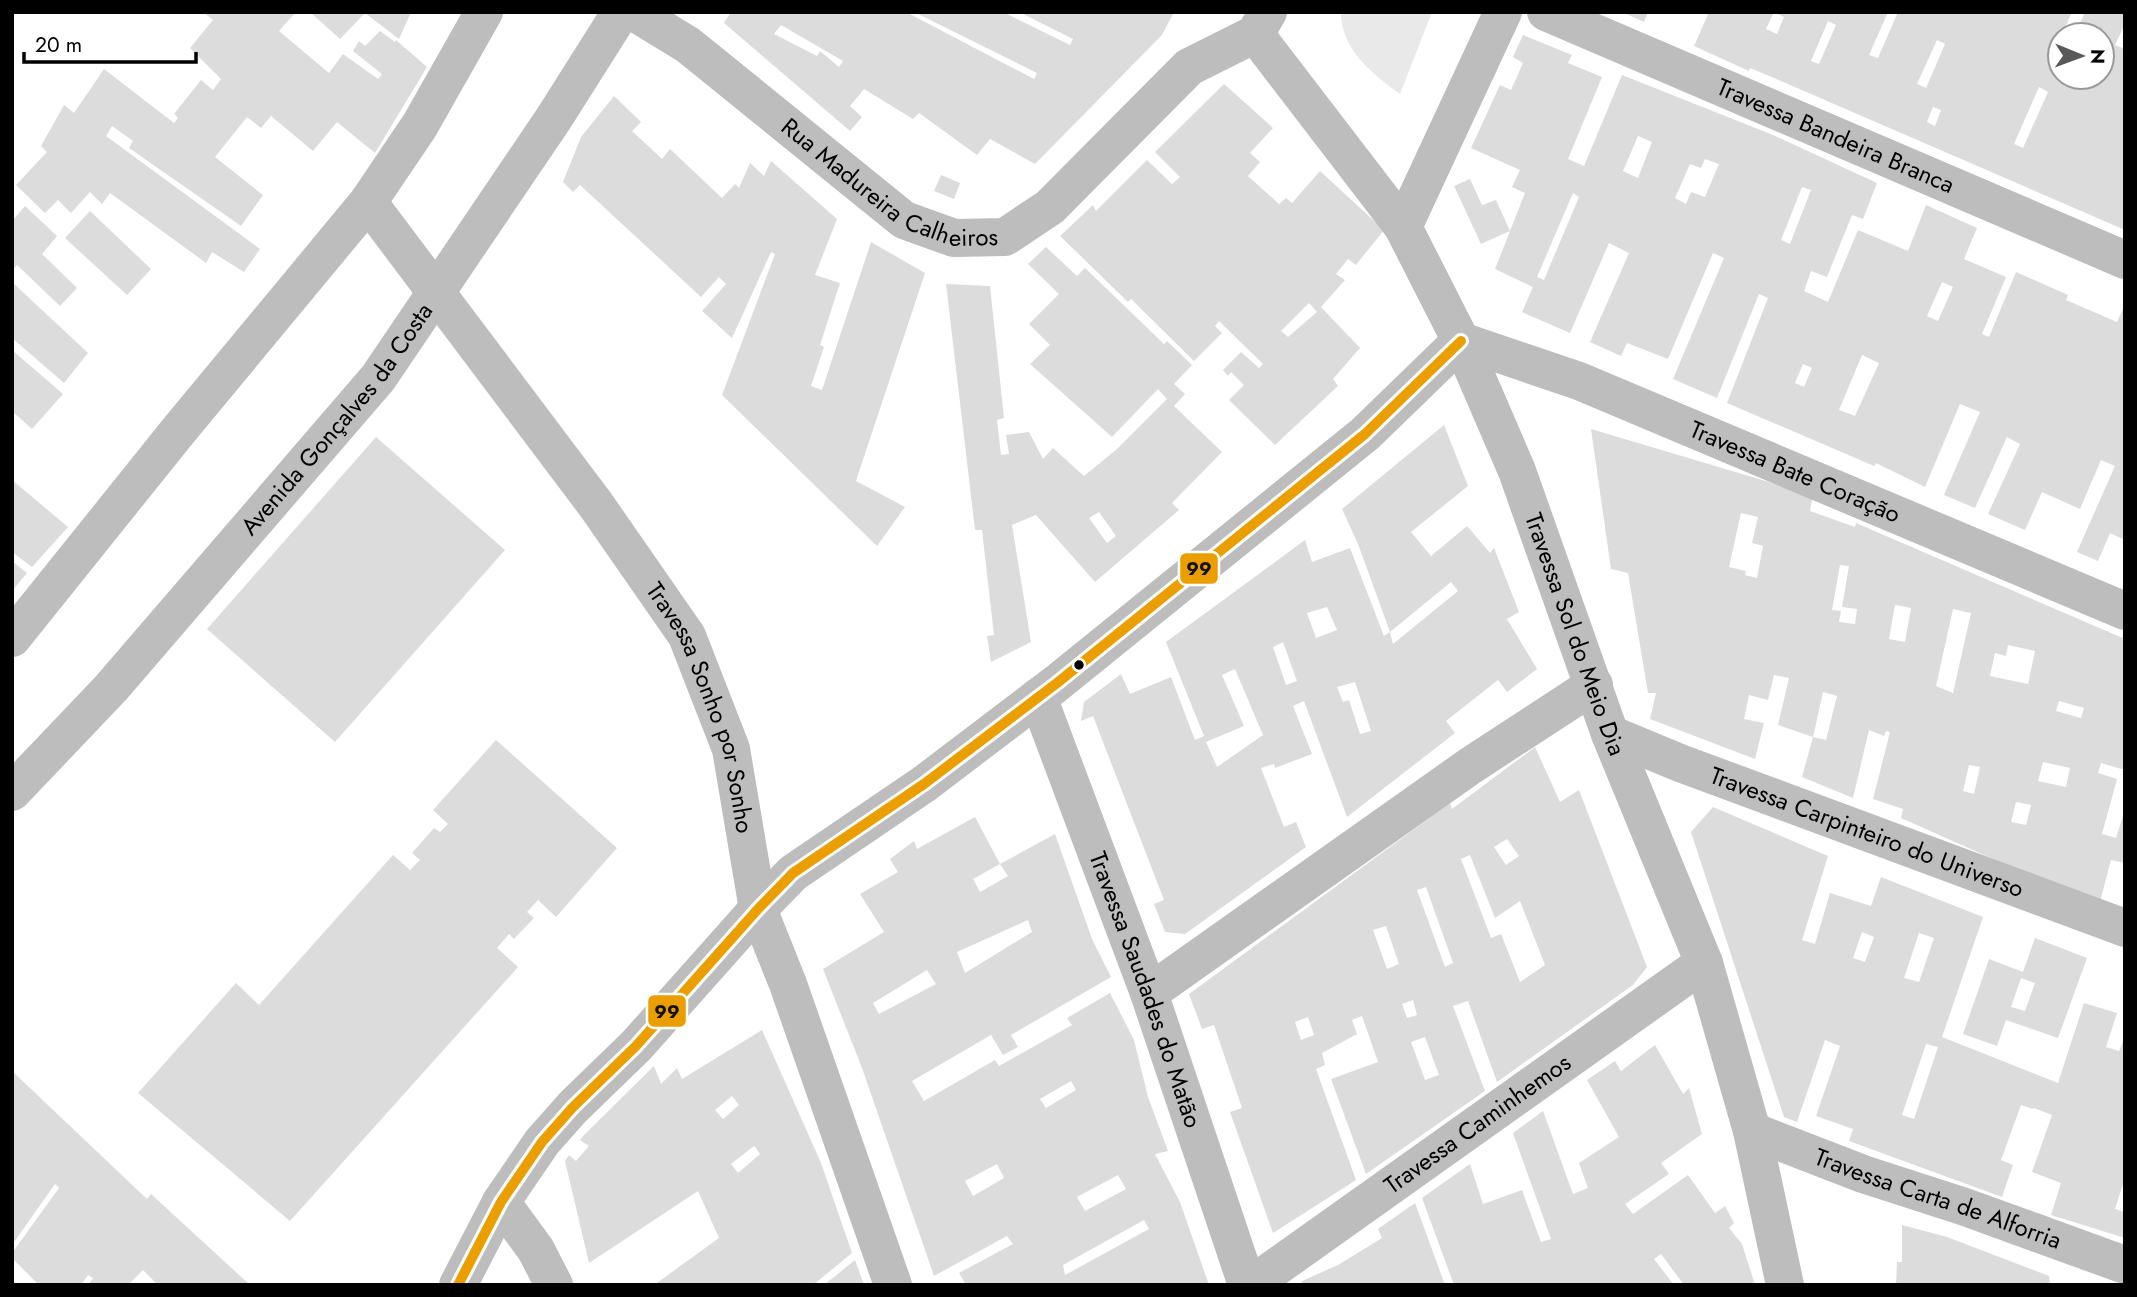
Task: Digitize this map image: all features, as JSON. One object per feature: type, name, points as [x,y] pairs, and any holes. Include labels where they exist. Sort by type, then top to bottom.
[{"type":"street","points":[[12,638],[179,430],[368,202],[419,125],[484,12]]},
{"type":"street","name":"Avenida Gonçalves da Costa","points":[[12,792],[111,688],[378,378],[554,118],[621,12]]},
{"type":"street","name":"Rua Madureira Calheiros","points":[[634,12],[688,45],[904,220],[954,238],[1005,237],[1050,208],[1189,67],[1261,23]]},
{"type":"street","points":[[1403,227],[1503,12]]},
{"type":"street","name":"Travessa Bandeira Branca","points":[[1546,12],[2125,260]]},
{"type":"street","name":"Travessa Sol do Meio Dia","points":[[1261,23],[1403,227],[1461,341],[1517,471],[1610,734],[1704,963],[1752,1131],[1786,1285]]},
{"type":"street","name":"Travessa Sonho por Sonho","points":[[368,202],[596,506],[687,636],[731,749],[758,909],[893,1285]]},
{"type":"street","points":[[458,1285],[501,1202],[542,1142],[573,1107],[636,1046],[793,873],[924,784],[1038,697],[1365,434],[1461,341]]},
{"type":"street","name":"Travessa Bate Coração","points":[[1461,341],[1579,381],[2125,611]]},
{"type":"street","points":[[1149,993],[1470,766],[1594,685]]},
{"type":"street","name":"Travessa Saudades do Matão","points":[[1038,697],[1149,993],[1250,1285]]},
{"type":"street","name":"Travessa Carpinteiro do Universo","points":[[1610,734],[1679,763],[2125,928]]},
{"type":"street","name":"Travessa Caminhemos","points":[[1250,1285],[1704,963]]},
{"type":"street","name":"Travessa Carta de Alforria","points":[[1752,1131],[1863,1174],[1965,1207],[2125,1265]]},
{"type":"street","points":[[501,1202],[536,1250],[554,1285]]},
{"type":"shaded area","points":[[1341,12],[1432,12],[1400,94],[1369,69],[1352,49],[1342,25]]},
{"type":"building","points":[[203,12],[296,12],[279,31],[329,73],[343,54],[378,79],[382,74],[353,51],[359,41],[365,46],[380,31],[395,42],[396,40],[427,67],[375,153],[337,122],[313,151],[271,116],[261,128],[247,117],[215,157],[263,195],[241,226],[129,148],[133,141],[112,126],[106,136],[260,249],[244,272],[212,252],[206,263],[110,193],[102,204],[90,192],[71,213],[58,200],[45,213],[16,185],[47,152],[41,146],[64,105],[74,113],[104,69],[174,123],[178,118],[174,114],[201,80],[213,90],[221,79],[190,48],[213,20]]},
{"type":"building","points":[[310,12],[411,12],[399,39],[365,13],[340,39]]},
{"type":"building","points":[[731,12],[906,12],[1034,79],[1037,73],[914,12],[1003,12],[1070,45],[1073,39],[1019,12],[1174,12],[1162,35],[1035,164],[990,139],[977,155],[919,113],[913,119],[864,89],[850,106],[862,117],[850,131],[724,23]],"holes":[[[781,25],[843,61],[839,67],[820,51],[817,56],[774,34]]]},
{"type":"building","points":[[1622,12],[1648,12],[1644,22]]},
{"type":"building","points":[[1709,12],[1774,12],[1888,12],[1869,55],[1878,58],[1898,12],[2072,12],[2068,21],[2046,21],[2046,91],[2039,87],[2014,144],[2023,148],[2046,91],[2116,91],[2116,45],[2125,49],[2125,230],[1774,78],[1750,68],[1749,71],[1694,46]],"holes":[[[1774,12],[1784,17],[1777,34],[1766,29]],[[1828,21],[1836,25],[1819,64],[1811,61]],[[1937,40],[1945,44],[1926,88],[1917,84]],[[1933,107],[1941,110],[1935,126],[1927,122]]]},
{"type":"building","points":[[2085,12],[2125,12],[2125,24],[2116,43],[2116,21],[2081,21]]},
{"type":"building","points":[[1523,35],[1572,55],[1568,63],[1602,77],[1568,159],[1584,166],[1622,75],[1773,135],[1877,183],[1863,219],[1852,215],[1827,277],[1811,271],[1804,291],[1828,302],[1858,230],[1908,251],[1926,205],[1977,228],[1964,259],[2006,277],[1982,334],[1989,337],[2016,272],[2068,295],[2066,300],[2117,322],[2125,304],[2125,540],[2110,533],[2098,561],[2077,552],[2115,466],[2101,460],[2080,509],[2042,492],[2025,530],[1988,514],[2020,444],[2007,437],[1975,508],[1944,495],[1980,412],[1960,404],[1925,487],[1876,463],[1874,466],[1727,403],[1768,298],[1759,294],[1717,398],[1673,379],[1724,258],[1713,253],[1668,359],[1627,343],[1621,356],[1590,342],[1629,253],[1609,243],[1570,333],[1522,312],[1533,287],[1495,269],[1525,193],[1512,187],[1520,170],[1471,148],[1500,85],[1511,90],[1523,63],[1513,57]],"holes":[[[1638,136],[1652,142],[1638,178],[1623,171]],[[1705,159],[1719,164],[1705,197],[1691,192],[1686,204],[1675,198],[1690,164],[1701,168]],[[1802,187],[1811,190],[1790,244],[1781,240]],[[1573,193],[1579,197],[1544,280],[1537,277]],[[1942,282],[1953,287],[1938,321],[1927,316]],[[1862,355],[1879,363],[1855,416],[1839,410]],[[1803,364],[1812,368],[1804,387],[1795,383]]]},
{"type":"building","points":[[1224,84],[1273,128],[1250,153],[1260,162],[1248,176],[1279,204],[1286,198],[1292,203],[1320,171],[1384,230],[1356,265],[1348,259],[1336,274],[1345,280],[1321,307],[1360,348],[1333,379],[1338,386],[1275,445],[1229,400],[1244,385],[1231,372],[1228,376],[1223,370],[1241,352],[1259,368],[1263,364],[1219,321],[1215,326],[1222,333],[1194,361],[1131,299],[1128,302],[1060,236],[1093,205],[1096,211],[1147,160],[1172,184],[1180,177],[1155,152]],"holes":[[[1309,303],[1317,312],[1288,337],[1281,331]]]},
{"type":"building","points":[[614,96],[641,122],[632,131],[662,159],[670,149],[722,198],[735,184],[739,188],[750,163],[764,176],[771,161],[837,219],[815,275],[840,283],[820,345],[824,347],[811,386],[822,390],[871,242],[925,273],[856,481],[905,507],[877,546],[722,395],[775,254],[771,252],[732,338],[702,311],[726,284],[719,277],[701,297],[580,185],[573,192],[563,182],[581,137]]},
{"type":"building","points":[[941,175],[960,183],[954,199],[934,191]]},
{"type":"building","points":[[1470,179],[1482,205],[1496,200],[1510,231],[1481,244],[1454,186]]},
{"type":"building","points":[[25,206],[57,236],[42,254],[77,288],[60,306],[17,265],[12,270],[12,221]]},
{"type":"building","points":[[90,211],[151,269],[127,295],[65,238]]},
{"type":"building","points":[[1046,247],[1077,276],[1085,268],[1164,344],[1167,341],[1192,365],[1174,384],[1185,394],[1174,406],[1222,452],[1172,503],[1179,510],[1095,582],[1036,515],[1012,525],[1031,642],[991,662],[987,636],[994,635],[982,530],[975,530],[946,284],[990,286],[1004,418],[997,420],[1001,455],[1009,454],[1006,435],[1029,432],[1043,459],[1053,448],[1084,476],[1117,449],[1167,399],[1158,389],[1112,437],[1030,364],[1050,345],[1029,324],[1059,294],[1028,264]],"holes":[[[1099,512],[1116,536],[1107,543],[1089,518]]]},
{"type":"building","points":[[12,282],[88,353],[64,383],[12,338]]},
{"type":"building","points":[[12,350],[63,394],[32,429],[12,411]]},
{"type":"building","points":[[1444,425],[1468,486],[1411,532],[1431,556],[1467,526],[1490,553],[1494,548],[1519,612],[1507,619],[1537,669],[1507,692],[1498,680],[1446,721],[1455,733],[1347,817],[1304,701],[1293,706],[1312,754],[1275,768],[1274,764],[1261,768],[1284,827],[1296,822],[1306,847],[1185,934],[1165,932],[1154,904],[1164,900],[1093,716],[1081,721],[1084,702],[1121,674],[1130,694],[1171,677],[1195,740],[1204,736],[1166,642],[1305,540],[1312,562],[1350,548],[1384,636],[1390,632],[1358,544],[1342,509]],"holes":[[[1451,582],[1458,591],[1393,644],[1390,632]],[[1327,607],[1337,630],[1316,638],[1307,613]],[[1283,642],[1297,681],[1286,685],[1273,647]],[[1235,669],[1263,735],[1217,767],[1206,742],[1244,726],[1222,675]],[[1355,682],[1371,731],[1360,734],[1349,700],[1343,702],[1337,687]]]},
{"type":"building","points":[[1591,429],[1813,495],[1810,511],[1855,527],[1856,523],[2125,639],[2125,770],[2101,763],[2098,773],[2117,779],[2102,834],[2116,838],[2125,810],[2125,863],[2111,860],[2100,902],[2002,863],[1901,818],[1903,809],[1873,799],[1890,732],[1886,731],[1884,736],[1869,730],[1853,798],[1802,777],[1813,737],[1778,725],[1789,678],[1774,675],[1768,700],[1749,695],[1744,719],[1764,723],[1755,759],[1650,719],[1656,693],[1648,693],[1628,573],[1611,569]],"holes":[[[1741,513],[1758,517],[1752,543],[1763,546],[1757,578],[1745,575],[1746,571],[1729,567]],[[1840,565],[1849,566],[1842,607],[1857,609],[1855,624],[1839,622],[1841,611],[1832,610]],[[1895,605],[1911,608],[1905,642],[1889,639]],[[1953,609],[1971,613],[1953,693],[1936,686]],[[2008,645],[2035,651],[2028,684],[1990,676],[1995,653],[2006,656]],[[1823,692],[1837,696],[1826,740],[1813,737]],[[2059,701],[2084,708],[2081,718],[2056,711]],[[2043,762],[2070,768],[2066,787],[2038,781]],[[1969,765],[1980,767],[1974,794],[1963,791]],[[2016,802],[2031,805],[2026,825],[2011,822]]]},
{"type":"building","points":[[376,437],[505,550],[335,742],[207,629]]},
{"type":"building","points":[[12,480],[68,527],[32,567],[12,552]]},
{"type":"building","points":[[12,561],[27,573],[12,591]]},
{"type":"building","points":[[496,740],[617,848],[556,917],[538,900],[527,912],[534,918],[514,939],[509,934],[497,948],[518,967],[290,1221],[138,1093],[236,983],[259,1005],[393,855],[410,870],[420,860],[412,853],[434,828],[440,832],[448,824],[433,810]]},
{"type":"building","points":[[1535,747],[1560,802],[1579,790],[1647,967],[1633,985],[1497,1082],[1468,1001],[1453,1006],[1485,1091],[1366,1174],[1331,1079],[1378,1062],[1362,1016],[1352,1020],[1357,1034],[1322,1053],[1325,1065],[1316,1069],[1356,1180],[1273,1233],[1230,1112],[1242,1108],[1214,1025],[1202,1029],[1189,994],[1450,803],[1452,809]],"holes":[[[1507,839],[1519,856],[1506,865],[1494,847]],[[1470,855],[1495,918],[1520,901],[1545,965],[1520,982],[1501,934],[1491,938],[1461,859]],[[1426,887],[1453,963],[1445,967],[1417,890]],[[1386,926],[1399,964],[1387,969],[1373,930]],[[1413,1000],[1417,1015],[1407,1018],[1402,1004]],[[1308,1017],[1314,1035],[1301,1040],[1295,1022]],[[1425,1037],[1439,1075],[1425,1080],[1411,1042]]]},
{"type":"building","points":[[1713,807],[1828,856],[1802,940],[1815,944],[1830,893],[1871,906],[1881,877],[1983,917],[1942,1037],[2058,1083],[2084,1003],[2117,1013],[2106,1047],[2119,1051],[2125,1036],[2125,1178],[2115,1209],[2125,1212],[2125,1238],[2051,1215],[2061,1183],[2032,1172],[2052,1115],[2034,1108],[2021,1105],[2001,1160],[2013,1165],[2002,1197],[1849,1141],[1853,1129],[1816,1116],[1840,1046],[1825,1040],[1797,1122],[1784,1117],[1691,832]],"holes":[[[1862,932],[1874,937],[1865,962],[1853,958]],[[1919,933],[1934,938],[1919,982],[1904,978]],[[1926,1044],[1938,1047],[1914,1119],[1902,1115]]]},
{"type":"building","points":[[975,817],[1000,864],[1055,834],[1092,939],[1111,977],[1011,1035],[1018,1047],[1003,1055],[991,1035],[912,1081],[924,1101],[995,1060],[999,1066],[1072,1025],[1067,1018],[1110,993],[1134,1040],[1148,1097],[1168,1151],[1155,1154],[1180,1202],[1209,1285],[966,1285],[959,1273],[1013,1244],[1007,1236],[934,1276],[862,1068],[823,969],[884,932],[860,894],[898,872],[890,859],[914,841],[917,849]],"holes":[[[1000,864],[1008,876],[980,892],[973,879]],[[1028,920],[1032,932],[965,973],[957,952]],[[927,970],[936,984],[879,1014],[873,1003]],[[1071,1081],[1076,1090],[1046,1108],[1040,1099]],[[997,1164],[1004,1178],[973,1196],[965,1181]],[[1118,1175],[1126,1189],[1085,1211],[1077,1197]],[[1144,1220],[1149,1229],[1065,1275],[1063,1265]]]},
{"type":"building","points":[[2035,938],[2087,958],[2058,1038],[2006,1020],[1997,1046],[1963,1034],[1989,959],[2023,972]],"holes":[[[2021,978],[2035,983],[2025,1011],[2011,1007]]]},
{"type":"building","points":[[762,1030],[821,1163],[852,1253],[813,1285],[654,1285],[719,1238],[698,1191],[589,1263],[565,1161],[569,1155],[576,1161],[589,1146],[580,1140],[583,1136],[654,1066],[661,1084],[677,1068],[682,1079]],"holes":[[[732,1096],[739,1105],[723,1119],[715,1110]],[[754,1146],[760,1154],[738,1173],[731,1164]]]},
{"type":"building","points":[[1655,1045],[1683,1094],[1689,1088],[1702,1134],[1661,1163],[1669,1174],[1625,1204],[1633,1214],[1688,1175],[1715,1213],[1725,1206],[1734,1223],[1729,1228],[1742,1244],[1755,1285],[1684,1285],[1661,1254],[1654,1259],[1674,1285],[1454,1285],[1422,1198],[1470,1164],[1483,1204],[1522,1190],[1541,1242],[1551,1239],[1513,1133],[1543,1111],[1573,1194],[1588,1188],[1579,1163],[1619,1137],[1587,1080],[1615,1061],[1621,1071]]},
{"type":"building","points":[[12,1071],[147,1199],[151,1194],[250,1285],[158,1285],[143,1270],[128,1285],[88,1285],[93,1278],[88,1275],[81,1285],[39,1285],[12,1258],[12,1253],[59,1188],[55,1184],[12,1245]]},
{"type":"building","points":[[1415,1203],[1445,1285],[1301,1285],[1302,1281],[1338,1265],[1382,1238],[1378,1229]]},
{"type":"building","points":[[1902,1225],[1947,1237],[2049,1276],[2050,1285],[1896,1285],[1897,1262],[1902,1262]]},
{"type":"building","points":[[855,1260],[864,1285],[824,1285]]},
{"type":"transit line","name":"99","points":[[458,1285],[501,1202],[542,1142],[573,1107],[636,1046],[793,873],[924,784],[1057,683],[1365,434],[1461,341]]}]
